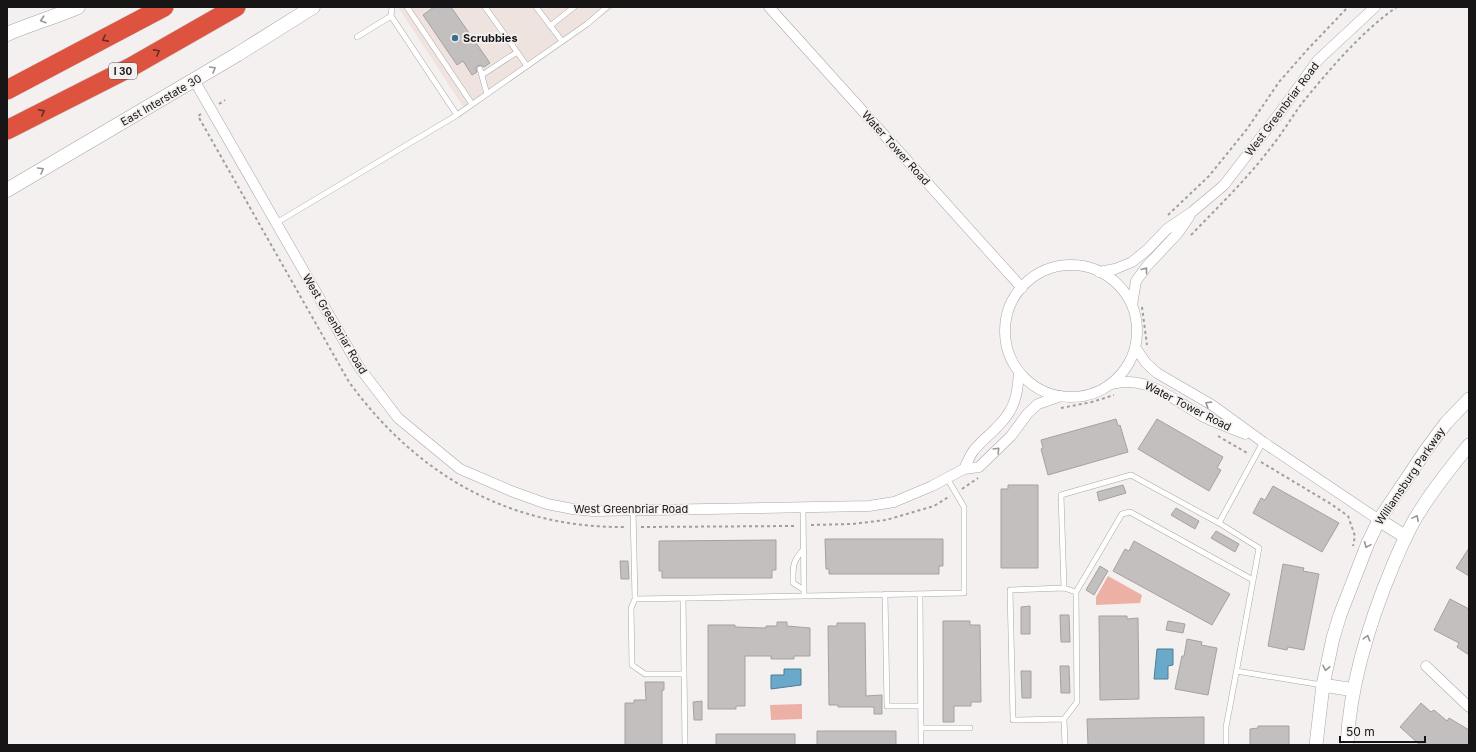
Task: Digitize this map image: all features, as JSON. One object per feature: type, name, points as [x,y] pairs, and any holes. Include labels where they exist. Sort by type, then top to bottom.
[{"type":"highway","points":[[7,90],[164,7]]},
{"type":"highway","name":"I 30","points":[[7,130],[131,67],[236,7]]},
{"type":"main road","points":[[7,34],[28,25],[61,15],[78,7]]},
{"type":"main road","name":"East Interstate 30","points":[[7,190],[238,54],[313,7]]},
{"type":"street","name":"Water Tower Road","points":[[769,7],[1022,288]]},
{"type":"street","name":"West Greenbriar Road","points":[[1099,272],[1115,269],[1132,262],[1147,250],[1167,229],[1192,212],[1224,184],[1281,111],[1318,60],[1375,7]]},
{"type":"street","name":"West Greenbriar Road","points":[[194,80],[358,367],[398,418],[460,469],[546,504],[592,511],[803,508],[868,506],[894,502],[964,469],[978,467],[1011,436],[1028,413],[1038,404],[1061,396]]},
{"type":"street","name":"West Greenbriar Road","points":[[1132,305],[1136,281],[1147,266],[1178,233],[1192,212]]},
{"type":"street","points":[[1075,266],[1085,267],[1099,272],[1121,288],[1132,305],[1137,325],[1135,347],[1126,368],[1110,384],[1090,394],[1079,396],[1061,396],[1045,392],[1035,386],[1019,372],[1009,353],[1005,332],[1009,311],[1013,300],[1022,288],[1034,277],[1054,268],[1075,266]]},
{"type":"street","name":"Water Tower Road","points":[[1135,347],[1146,362],[1157,373],[1212,405],[1263,442],[1379,520]]},
{"type":"street","points":[[964,469],[973,451],[994,431],[1009,413],[1018,390],[1019,372]]},
{"type":"street","name":"Water Tower Road","points":[[1110,384],[1131,381],[1152,386],[1203,416],[1263,442]]},
{"type":"street","name":"Williamsburg Parkway","points":[[1316,745],[1323,685],[1328,658],[1340,615],[1360,562],[1379,520],[1446,423],[1469,399]]},
{"type":"street","points":[[1347,745],[1354,690],[1371,626],[1386,582],[1406,537],[1420,511],[1448,471],[1469,445]]},
{"type":"street","points":[[1379,520],[1406,537]]},
{"type":"street","points":[[1426,666],[1469,707]]},
{"type":"street","points":[[1323,685],[1354,690]]},
{"type":"lane","points":[[392,7],[391,16],[457,115]]},
{"type":"lane","points":[[407,7],[472,104]]},
{"type":"lane","points":[[485,7],[527,66]]},
{"type":"lane","points":[[536,7],[562,41]]},
{"type":"lane","points":[[550,26],[574,7]]},
{"type":"lane","points":[[276,223],[457,115],[587,24],[607,7]]},
{"type":"lane","points":[[357,37],[391,16]]},
{"type":"lane","points":[[487,94],[481,72],[517,52]]},
{"type":"lane","points":[[1219,523],[1263,442]]},
{"type":"lane","points":[[1064,588],[1061,495],[1131,475],[1219,523],[1259,548],[1226,726],[1226,745]]},
{"type":"lane","points":[[634,598],[683,598],[804,593],[964,593],[964,506],[947,478]]},
{"type":"lane","points":[[803,508],[804,593]]},
{"type":"lane","points":[[633,510],[634,598],[631,608],[632,665],[644,674],[683,674]]},
{"type":"lane","points":[[1065,745],[1064,719],[1077,702],[1076,592],[1122,514],[1130,512],[1253,580]]},
{"type":"lane","points":[[803,550],[796,558],[793,566],[793,583],[804,593]]},
{"type":"lane","points":[[1064,719],[1013,720],[1010,590],[1064,588],[1076,592]]},
{"type":"lane","points":[[885,594],[887,706],[920,706]]},
{"type":"lane","points":[[920,594],[921,745]]},
{"type":"lane","points":[[683,598],[685,745]]},
{"type":"lane","points":[[1236,671],[1323,685]]},
{"type":"lane","points":[[921,728],[970,728]]},
{"type":"path","points":[[1163,219],[1209,176],[1247,129],[1279,82],[1348,7]]},
{"type":"path","points":[[1189,236],[1240,186],[1275,143],[1303,103],[1346,52],[1383,16],[1397,7]]},
{"type":"path","points":[[225,100],[198,116],[349,382],[364,402],[396,438],[435,469],[463,487],[513,509],[537,517],[591,526],[841,525],[886,520],[934,506],[981,476]]},
{"type":"path","points":[[1143,301],[1147,346]]},
{"type":"path","points":[[1057,409],[1092,402],[1119,393]]},
{"type":"path","points":[[1216,434],[1331,504],[1348,516],[1355,536],[1353,547]]},
{"type":"shaded area","points":[[398,7],[615,7],[466,111]]},
{"type":"shaded area","points":[[1108,576],[1142,595],[1140,603],[1096,605],[1096,597]]},
{"type":"shaded area","points":[[802,704],[802,719],[771,720],[770,705]]},
{"type":"water","points":[[1157,649],[1173,649],[1173,665],[1168,666],[1168,679],[1154,679]]},
{"type":"water","points":[[784,669],[801,669],[801,685],[771,689],[771,675],[784,675]]},
{"type":"building","name":"Scrubbies","points":[[434,7],[451,7],[490,63],[484,67],[481,65],[477,66],[477,72],[472,75],[463,61],[457,65],[423,15]]},
{"type":"building","points":[[1116,419],[1118,426],[1120,425],[1128,452],[1048,475],[1041,449],[1043,448],[1041,440]]},
{"type":"building","points":[[1157,419],[1223,457],[1217,468],[1221,470],[1209,491],[1138,449]]},
{"type":"building","points":[[1008,485],[1038,485],[1038,568],[1001,568],[1001,489],[1008,489]]},
{"type":"building","points":[[1123,485],[1126,493],[1099,501],[1097,492]]},
{"type":"building","points":[[1273,486],[1339,523],[1322,552],[1253,513],[1261,498],[1265,500]]},
{"type":"building","points":[[1176,508],[1199,521],[1195,529],[1171,515]]},
{"type":"building","points":[[1216,531],[1239,544],[1235,552],[1211,538]]},
{"type":"building","points":[[825,539],[943,539],[943,566],[939,566],[939,574],[829,574],[829,569],[826,569]]},
{"type":"building","points":[[776,540],[776,570],[772,570],[772,578],[662,578],[662,571],[659,571],[659,541]]},
{"type":"building","points":[[1134,541],[1230,594],[1212,625],[1113,571],[1125,549],[1129,551]]},
{"type":"building","points":[[1469,548],[1469,576],[1456,568]]},
{"type":"building","points":[[620,561],[628,561],[629,579],[621,579]]},
{"type":"building","points":[[1283,564],[1304,568],[1303,571],[1319,574],[1304,650],[1288,647],[1287,650],[1268,646]]},
{"type":"building","points":[[1100,566],[1108,571],[1094,595],[1086,590]]},
{"type":"building","points":[[1450,599],[1469,609],[1469,655],[1457,647],[1459,643],[1434,630]]},
{"type":"building","points":[[1030,606],[1030,634],[1021,634],[1021,607]]},
{"type":"building","points":[[1060,615],[1069,615],[1070,642],[1061,642]]},
{"type":"building","points":[[1099,616],[1127,616],[1127,619],[1138,618],[1139,699],[1100,700]]},
{"type":"building","points":[[943,621],[970,621],[970,625],[980,625],[981,702],[971,702],[971,706],[954,706],[954,722],[943,722]]},
{"type":"building","points":[[1168,621],[1185,624],[1183,633],[1166,630]]},
{"type":"building","points":[[777,622],[787,622],[787,626],[810,628],[810,656],[794,656],[794,659],[771,659],[771,656],[745,656],[745,706],[736,706],[736,709],[708,709],[708,625],[735,625],[735,627],[766,628],[766,626],[777,626]]},
{"type":"building","points":[[837,623],[865,623],[866,696],[882,695],[882,714],[874,714],[874,707],[838,707],[838,705],[829,705],[828,626],[837,626]]},
{"type":"building","points":[[1187,639],[1202,642],[1201,645],[1217,648],[1208,695],[1175,689]]},
{"type":"building","points":[[1060,666],[1069,666],[1070,693],[1061,693]]},
{"type":"building","points":[[1021,671],[1031,671],[1031,698],[1022,698]]},
{"type":"building","points":[[645,682],[664,682],[664,690],[662,690],[662,745],[625,745],[625,703],[634,703],[634,700],[646,700]]},
{"type":"building","points":[[702,701],[702,720],[694,720],[693,702]]},
{"type":"building","points":[[1421,703],[1431,712],[1434,710],[1447,721],[1449,718],[1469,730],[1469,745],[1420,745],[1400,727]]},
{"type":"building","points":[[1204,717],[1204,745],[1088,745],[1087,719]]},
{"type":"building","points":[[1258,726],[1289,726],[1289,745],[1250,745],[1250,729],[1258,728]]},
{"type":"building","points":[[817,731],[896,731],[896,745],[817,745]]},
{"type":"building","points":[[716,734],[795,734],[795,745],[716,745]]},
{"type":"place","name":"Scrubbies","points":[[455,38]]}]
